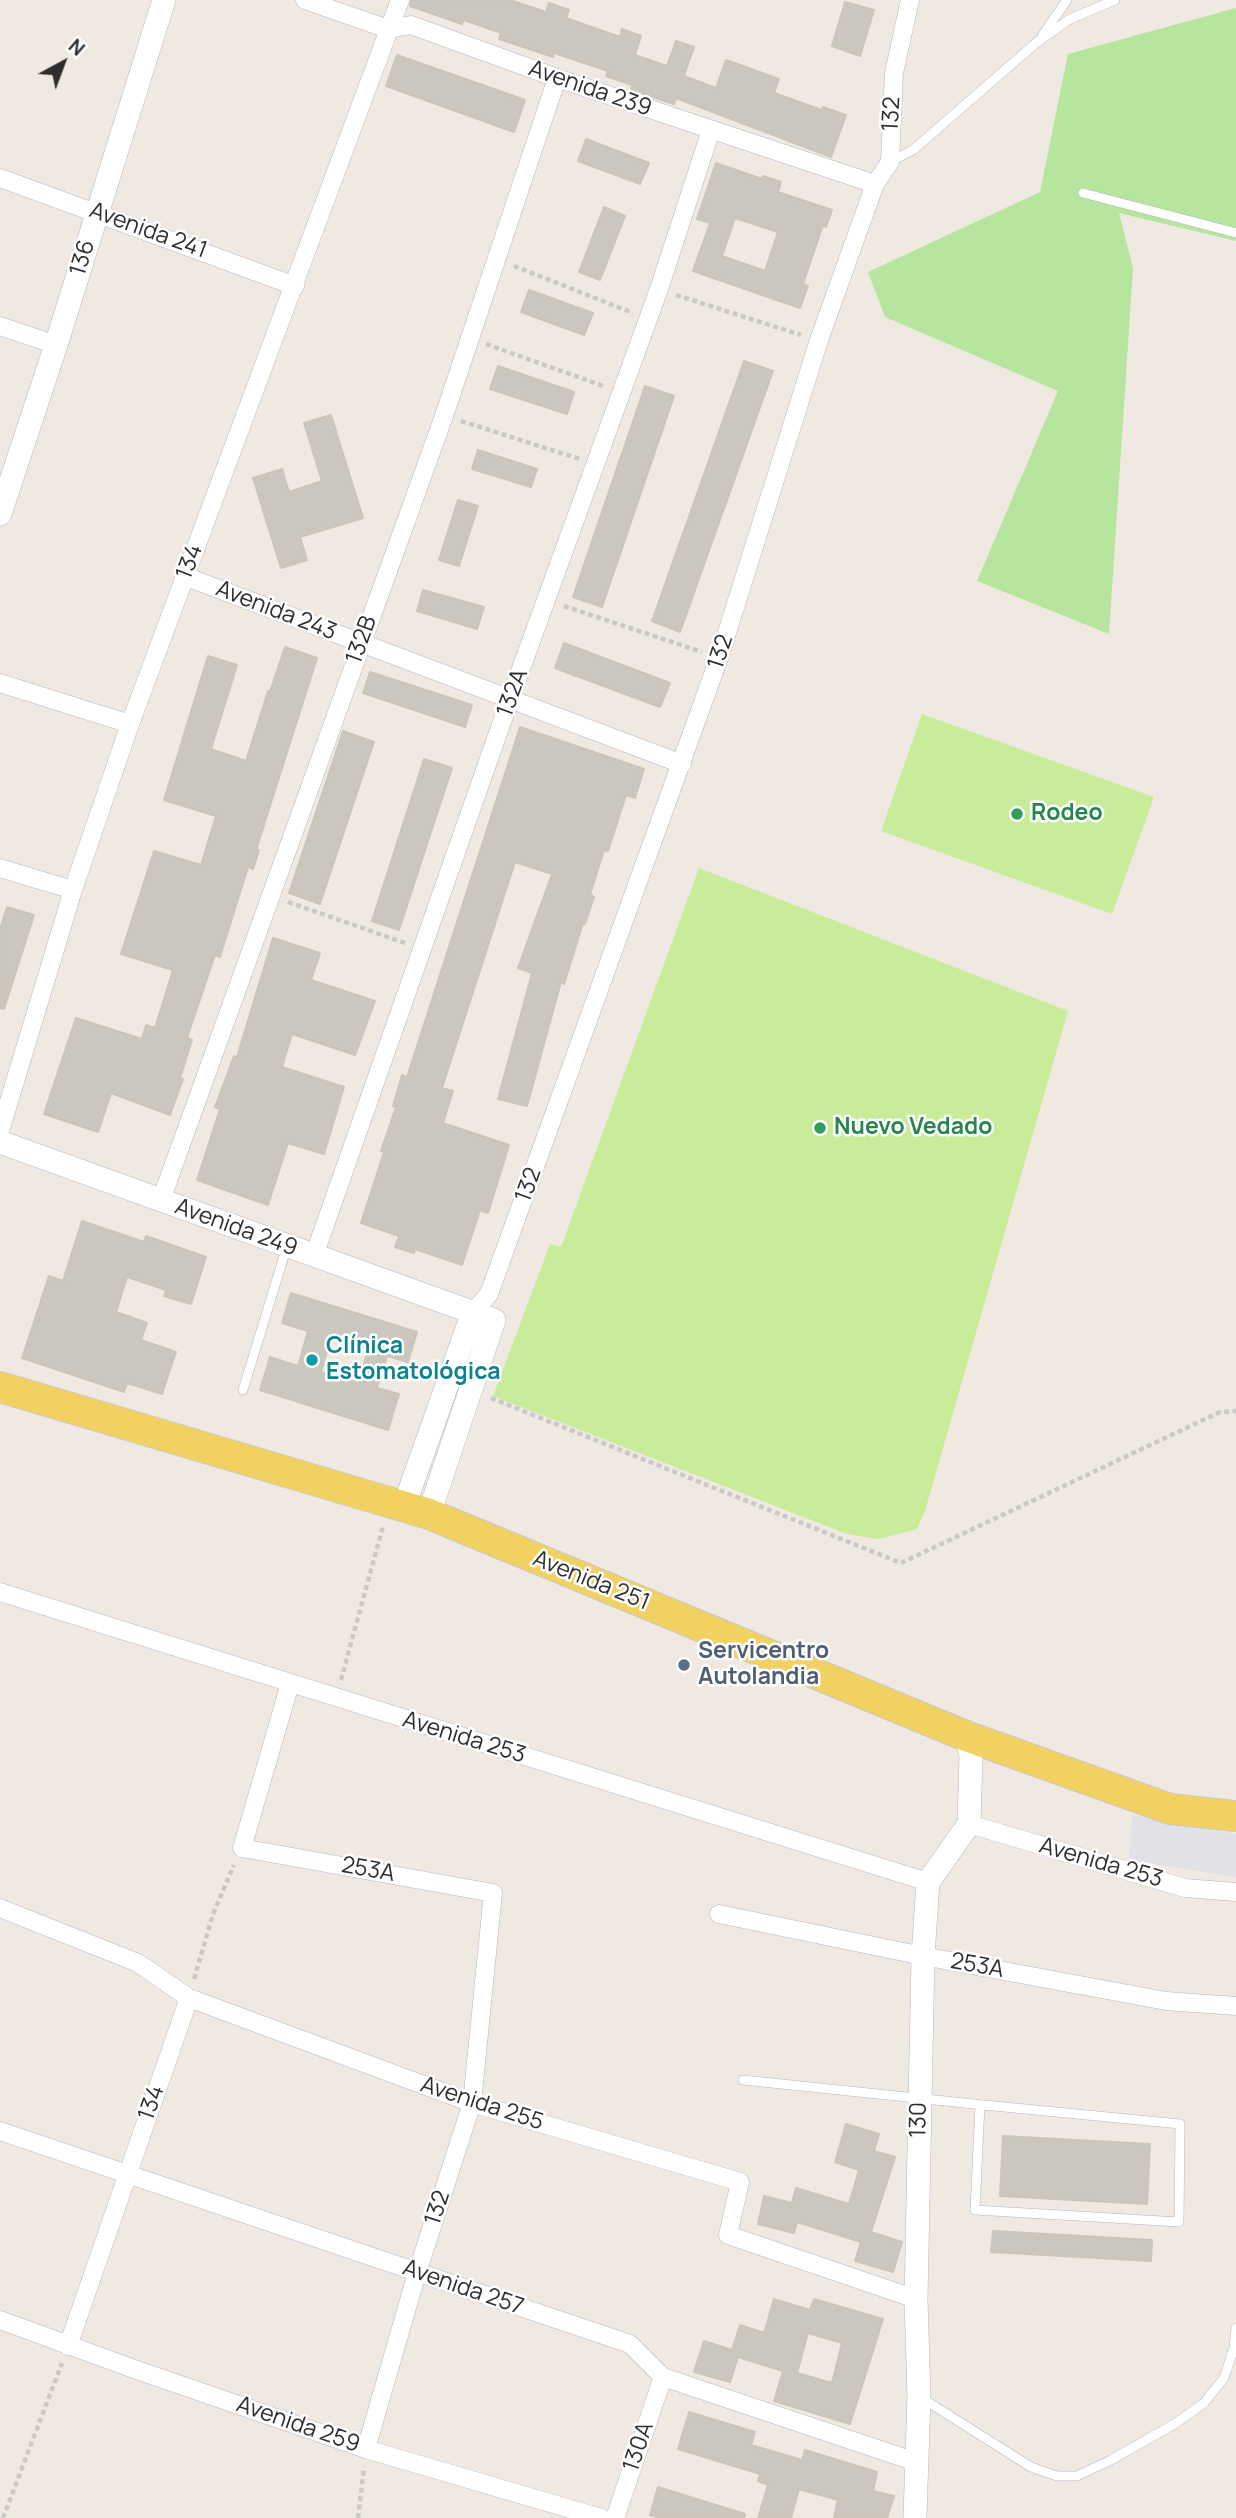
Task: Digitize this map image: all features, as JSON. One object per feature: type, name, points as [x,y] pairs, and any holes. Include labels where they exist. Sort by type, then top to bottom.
[{"type":"main road","name":"Avenida 251","points":[[0,1387],[407,1507],[966,1736],[1170,1809],[1236,1816]]},
{"type":"street","name":"136","points":[[0,514],[164,0]]},
{"type":"street","name":"Avenida 239","points":[[305,0],[388,29],[411,25],[557,78],[875,184]]},
{"type":"street","name":"134","points":[[0,1131],[73,890],[130,724],[400,0]]},
{"type":"street","name":"132","points":[[407,1507],[471,1390],[489,1294],[719,658],[819,340],[875,184],[890,162],[894,73],[910,0]]},
{"type":"street","name":"132B","points":[[161,1200],[444,415],[557,78]]},
{"type":"street","name":"132A","points":[[314,1255],[510,699],[597,465],[711,130]]},
{"type":"street","name":"Avenida 241","points":[[0,178],[295,285]]},
{"type":"street","points":[[0,326],[56,345]]},
{"type":"street","name":"Avenida 243","points":[[184,576],[682,764]]},
{"type":"street","points":[[0,683],[130,724]]},
{"type":"street","points":[[0,868],[73,890]]},
{"type":"street","name":"Avenida 249","points":[[0,1142],[483,1316]]},
{"type":"street","points":[[407,1507],[483,1316]]},
{"type":"street","name":"Avenida 253","points":[[0,1592],[928,1882]]},
{"type":"street","points":[[242,1848],[290,1684]]},
{"type":"street","points":[[928,1882],[969,1824],[971,1755],[966,1736]]},
{"type":"street","name":"Avenida 253","points":[[969,1824],[1185,1888],[1236,1892]]},
{"type":"street","name":"253A","points":[[242,1848],[493,1893]]},
{"type":"street","name":"130","points":[[915,2518],[919,2396],[916,2299],[920,2100],[923,1956],[928,1882]]},
{"type":"street","name":"132","points":[[366,2449],[417,2273],[472,2103],[493,1893]]},
{"type":"street","name":"Avenida 255","points":[[0,1908],[138,1963],[189,1998],[472,2103],[740,2182],[728,2235],[916,2299]]},
{"type":"street","name":"253A","points":[[719,1914],[923,1956],[1166,2001],[1236,2006]]},
{"type":"street","name":"134","points":[[68,2346],[189,1998]]},
{"type":"street","name":"Avenida 257","points":[[0,2131],[630,2344],[663,2377],[916,2462]]},
{"type":"street","name":"Avenida 259","points":[[0,2320],[366,2449],[600,2518]]},
{"type":"street","name":"130A","points":[[615,2518],[663,2377]]},
{"type":"lane","points":[[1037,43],[1067,0]]},
{"type":"lane","points":[[890,162],[913,150],[1037,43],[1070,19],[1115,0]]},
{"type":"lane","points":[[1083,193],[1236,233]]},
{"type":"lane","points":[[243,1390],[287,1246]]},
{"type":"lane","points":[[743,2080],[920,2100],[980,2105],[1180,2124],[1179,2222],[975,2210],[980,2105]]},
{"type":"lane","points":[[919,2396],[1031,2467],[1058,2476],[1077,2476],[1165,2429],[1204,2403],[1224,2378],[1234,2348],[1236,2328]]},
{"type":"path","points":[[497,260],[648,319]]},
{"type":"path","points":[[659,289],[819,340]]},
{"type":"path","points":[[469,338],[621,392]]},
{"type":"path","points":[[444,415],[597,465]]},
{"type":"path","points":[[546,601],[719,658]]},
{"type":"path","points":[[270,896],[422,949]]},
{"type":"path","points":[[471,1390],[901,1563],[1220,1412],[1236,1411]]},
{"type":"path","points":[[336,1698],[407,1507]]},
{"type":"path","points":[[189,1998],[213,1914],[242,1848]]},
{"type":"path","points":[[3,2518],[68,2346]]},
{"type":"path","points":[[358,2518],[366,2449]]},
{"type":"shaded area","points":[[1132,1815],[1236,1834],[1236,1877],[1129,1860]]},
{"type":"green space","points":[[1236,8],[1236,241],[1119,213],[1133,268],[1109,634],[977,581],[1058,391],[885,317],[868,272],[1040,192],[1068,54]]},
{"type":"green space","name":"Rodeo","points":[[922,714],[1154,797],[1112,914],[881,831]]},
{"type":"green space","name":"Nuevo Vedado","points":[[699,868],[1068,1011],[925,1511],[917,1529],[878,1539],[847,1534],[493,1396],[550,1244],[561,1247]]},
{"type":"building","points":[[411,0],[510,0],[546,12],[549,3],[569,10],[566,18],[620,37],[622,29],[641,36],[635,55],[667,66],[676,41],[694,47],[684,76],[716,88],[726,60],[779,79],[774,93],[822,110],[823,107],[846,115],[831,157],[676,98],[674,104],[631,90],[632,85],[606,76],[608,71],[499,39],[501,33],[464,20],[462,24],[410,6]]},
{"type":"building","points":[[845,2],[874,10],[860,56],[832,46]]},
{"type":"building","points":[[397,55],[525,100],[514,132],[386,86]]},
{"type":"building","points":[[586,139],[649,163],[640,184],[578,161]]},
{"type":"building","points":[[716,163],[762,179],[763,176],[781,182],[778,192],[832,210],[826,227],[823,225],[803,284],[808,286],[800,308],[693,271],[710,223],[697,219]],"holes":[[[735,218],[778,232],[765,271],[722,256]]]},
{"type":"building","points":[[604,207],[625,216],[600,280],[579,272]]},
{"type":"building","points":[[529,290],[593,313],[584,335],[521,312]]},
{"type":"building","points":[[744,361],[773,371],[680,632],[652,621]]},
{"type":"building","points":[[498,366],[574,392],[567,414],[490,389]]},
{"type":"building","points":[[645,386],[674,396],[602,607],[573,597]]},
{"type":"building","points":[[331,415],[363,518],[300,537],[307,560],[281,568],[253,478],[282,469],[289,492],[322,481],[304,423]]},
{"type":"building","points":[[478,450],[537,469],[531,487],[472,469]]},
{"type":"building","points":[[458,500],[478,506],[459,566],[439,560]]},
{"type":"building","points":[[423,590],[484,607],[477,629],[417,611]]},
{"type":"building","points":[[564,643],[670,683],[660,707],[555,668]]},
{"type":"building","points":[[285,647],[317,658],[256,850],[259,850],[253,869],[248,867],[220,957],[215,955],[187,1038],[192,1040],[180,1078],[183,1079],[170,1115],[111,1093],[98,1132],[44,1114],[76,1018],[142,1039],[146,1025],[155,1028],[173,970],[121,954],[154,851],[201,865],[216,816],[164,800],[208,656],[237,665],[211,749],[246,761]]},
{"type":"building","points":[[370,672],[472,705],[465,727],[363,693]]},
{"type":"building","points":[[520,727],[644,769],[635,798],[626,795],[608,851],[604,850],[590,895],[594,897],[564,984],[561,982],[527,1106],[498,1099],[532,973],[518,968],[552,874],[515,862],[442,1088],[453,1091],[443,1123],[509,1145],[488,1213],[480,1210],[462,1265],[415,1249],[414,1253],[395,1247],[399,1236],[361,1223],[384,1152],[381,1151],[396,1107],[393,1106],[402,1075],[407,1077]]},
{"type":"building","points":[[343,731],[374,742],[320,904],[289,893]]},
{"type":"building","points":[[424,759],[452,768],[399,930],[372,921]]},
{"type":"building","points":[[7,907],[34,915],[4,1009],[0,1008],[0,929]]},
{"type":"building","points":[[273,938],[320,953],[311,980],[375,1001],[355,1055],[292,1034],[282,1067],[344,1087],[324,1154],[288,1143],[268,1205],[197,1180],[220,1109],[215,1107],[234,1056],[237,1057]]},
{"type":"building","points":[[82,1221],[144,1242],[146,1236],[206,1257],[191,1304],[164,1296],[166,1290],[127,1277],[116,1312],[147,1323],[141,1340],[176,1352],[162,1394],[127,1383],[124,1392],[22,1358],[49,1276],[63,1281]]},
{"type":"building","name":"Clínica Estomatológica","points":[[291,1293],[417,1332],[408,1362],[387,1356],[377,1388],[399,1394],[388,1430],[260,1390],[270,1357],[298,1366],[308,1331],[282,1323]],"holes":[[[331,1338],[368,1349],[359,1383],[321,1372]]]},
{"type":"building","points":[[846,2124],[879,2134],[874,2151],[895,2157],[871,2232],[902,2242],[893,2272],[855,2261],[861,2242],[797,2222],[794,2233],[758,2224],[764,2196],[792,2203],[796,2188],[849,2204],[859,2170],[835,2162]]},
{"type":"building","points":[[1003,2136],[1150,2144],[1147,2204],[1000,2196]]},
{"type":"building","points":[[993,2231],[1152,2240],[1151,2261],[991,2252]]},
{"type":"building","points":[[774,2299],[810,2310],[814,2299],[883,2319],[850,2424],[774,2401],[783,2371],[738,2357],[730,2382],[694,2372],[704,2341],[732,2350],[740,2325],[764,2333]],"holes":[[[808,2333],[842,2343],[832,2383],[797,2373]]]},
{"type":"building","points":[[689,2412],[755,2432],[751,2445],[802,2460],[805,2450],[877,2472],[873,2491],[894,2496],[887,2518],[834,2518],[838,2500],[799,2489],[791,2518],[758,2518],[768,2485],[758,2481],[760,2474],[678,2449]]},
{"type":"building","points":[[658,2487],[745,2514],[744,2518],[660,2518],[650,2515]]},
{"type":"place","name":"Rodeo","points":[[1017,814]]},
{"type":"place","name":"Nuevo Vedado","points":[[820,1128]]},
{"type":"place","name":"Clínica Estomatológica","points":[[312,1360]]},
{"type":"place","name":"Servicentro Autolandia","points":[[684,1665]]}]
